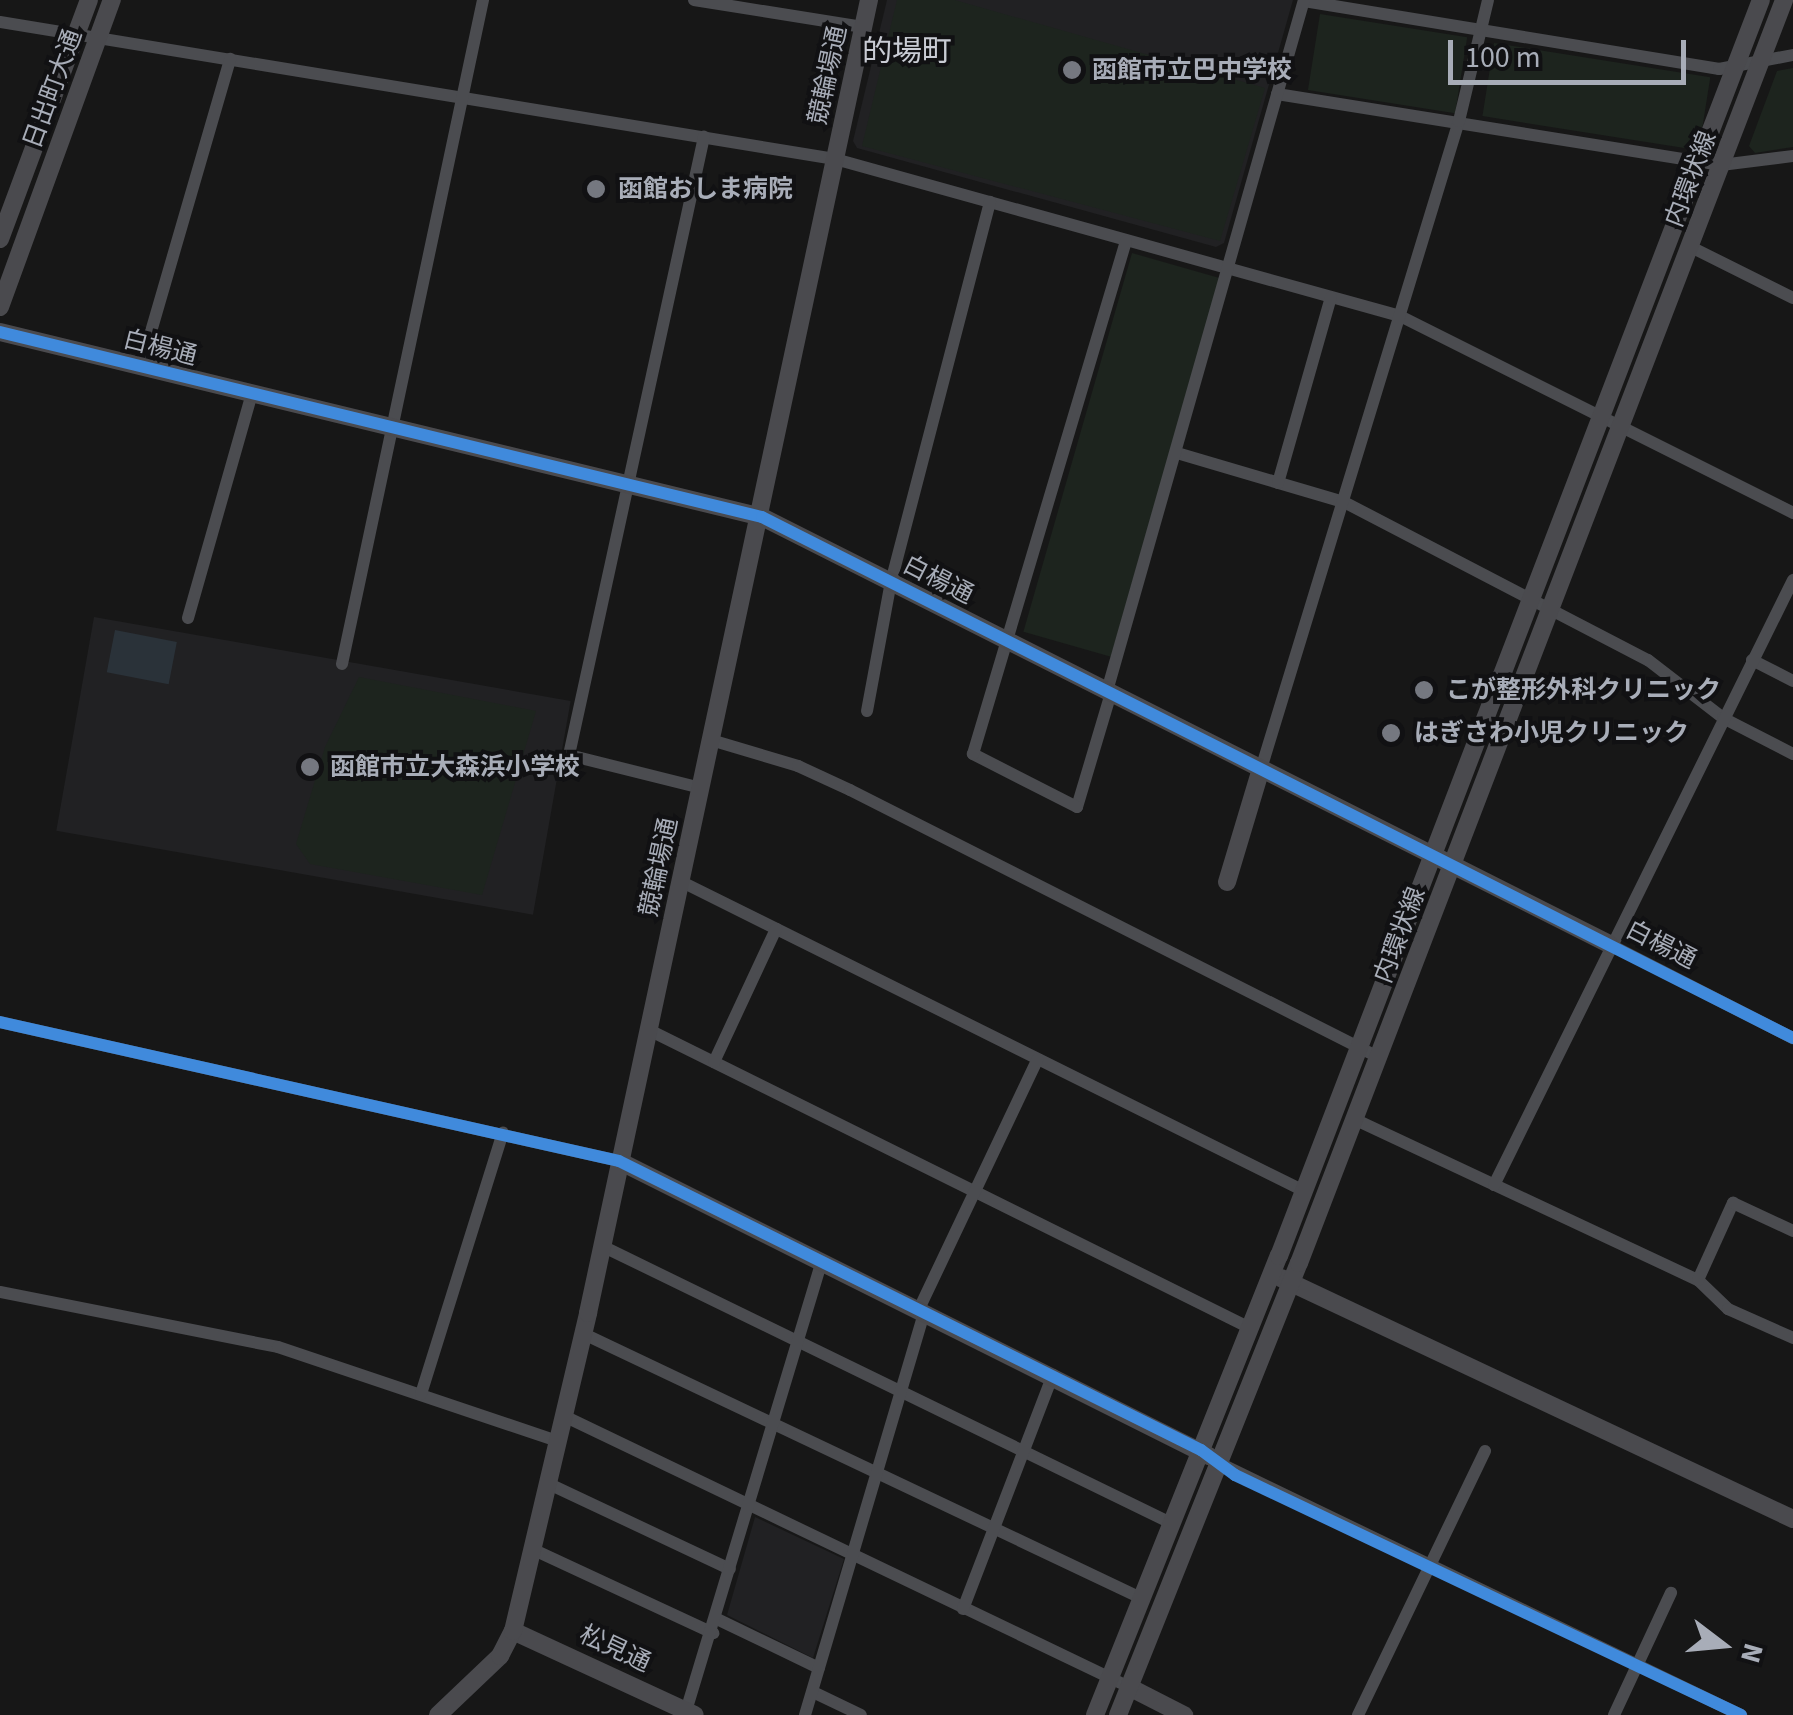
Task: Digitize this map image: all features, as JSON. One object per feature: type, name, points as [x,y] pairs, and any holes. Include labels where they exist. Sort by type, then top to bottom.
[{"type":"street","name":"日出町大通","points":[[0,240],[89,0]]},
{"type":"street","name":"日出町大通","points":[[0,307],[112,0]]},
{"type":"street","points":[[342,664],[483,0]]},
{"type":"street","points":[[694,0],[863,28]]},
{"type":"street","name":"競輪場通","points":[[439,1715],[500,1656],[513,1631],[584,1334],[762,517],[869,0]]},
{"type":"street","points":[[1126,240],[973,754],[1077,808],[1304,0],[1718,69],[1793,55]]},
{"type":"street","points":[[1227,882],[1460,121],[1488,0]]},
{"type":"street","name":"内環状線","points":[[1096,1715],[1272,1274],[1761,0]]},
{"type":"street","name":"内環状線","points":[[1118,1715],[1378,1058],[1784,0]]},
{"type":"street","points":[[0,22],[835,159],[1400,316],[1793,513]]},
{"type":"street","points":[[141,366],[230,59]]},
{"type":"street","points":[[1278,94],[1698,162],[1721,164],[1793,156]]},
{"type":"street","points":[[701,788],[569,756],[704,137]]},
{"type":"street","points":[[867,711],[891,582],[990,202]]},
{"type":"street","points":[[1689,246],[1793,298]]},
{"type":"street","points":[[1278,483],[1331,297]]},
{"type":"street","name":"白楊通","points":[[0,332],[762,517],[1793,1038]]},
{"type":"street","points":[[188,618],[252,393]]},
{"type":"street","points":[[1177,453],[1344,502],[1648,660],[1723,718],[1793,754]]},
{"type":"street","points":[[1494,1185],[1609,944],[1793,580]]},
{"type":"street","points":[[1752,660],[1793,681]]},
{"type":"street","points":[[711,740],[798,766],[850,790],[1378,1058]]},
{"type":"street","points":[[682,882],[1304,1191]]},
{"type":"street","points":[[714,1062],[776,929]]},
{"type":"street","points":[[0,1022],[620,1160],[1054,1375],[1201,1450],[1219,1463],[1741,1715]]},
{"type":"street","points":[[649,1030],[1250,1328]]},
{"type":"street","points":[[805,1715],[921,1311],[971,1188],[1037,1060]]},
{"type":"street","points":[[1354,1119],[1698,1280],[1728,1309],[1793,1338]]},
{"type":"street","points":[[421,1394],[503,1133]]},
{"type":"street","points":[[1698,1280],[1732,1203],[1793,1231]]},
{"type":"street","points":[[602,1246],[1022,1454],[1171,1523]]},
{"type":"street","points":[[691,1713],[773,1419],[822,1261]]},
{"type":"street","points":[[1272,1274],[1793,1519]]},
{"type":"street","points":[[0,1292],[258,1342],[558,1441]]},
{"type":"street","points":[[584,1334],[773,1419],[1142,1598]]},
{"type":"street","points":[[963,1609],[1054,1375]]},
{"type":"street","points":[[564,1416],[1182,1715]]},
{"type":"street","points":[[1358,1715],[1485,1451]]},
{"type":"street","points":[[548,1483],[730,1569]]},
{"type":"street","points":[[532,1548],[819,1668]]},
{"type":"street","points":[[1614,1715],[1672,1593]]},
{"type":"street","name":"松見通","points":[[513,1631],[691,1713]]},
{"type":"street","points":[[813,1692],[861,1715]]},
{"type":"shaded area","name":"函館市立巴中学校","points":[[887,0],[1293,0],[1224,243],[1216,247],[857,148],[853,141]]},
{"type":"shaded area","name":"函館市立巴中学校","points":[[897,0],[955,0],[1265,88],[1220,241],[862,146]]},
{"type":"shaded area","points":[[1320,14],[1467,37],[1455,113],[1308,90]]},
{"type":"shaded area","points":[[1494,43],[1710,77],[1699,150],[1482,116]]},
{"type":"shaded area","points":[[1793,68],[1793,147],[1755,153],[1749,146],[1777,71]]},
{"type":"shaded area","points":[[1132,253],[1219,278],[1111,657],[1023,632]]},
{"type":"shaded area","name":"函館市立大森浜小学校","points":[[94,617],[571,701],[533,915],[56,831]]},
{"type":"shaded area","points":[[115,630],[177,642],[169,684],[107,672]]},
{"type":"shaded area","points":[[359,677],[536,711],[482,895],[310,864],[296,844],[325,747]]},
{"type":"shaded area","points":[[755,1517],[844,1559],[813,1658],[727,1615]]},
{"type":"cycle path","points":[[0,332],[762,517],[1793,1038]]},
{"type":"cycle path","points":[[0,1022],[619,1161],[1201,1450],[1235,1475],[1741,1715]]},
{"type":"place","name":"函館市立巴中学校","points":[[1072,70]]},
{"type":"place","name":"函館おしま病院","points":[[596,189]]},
{"type":"place","name":"こが整形外科クリニック","points":[[1424,690]]},
{"type":"place","name":"はぎさわ小児クリニック","points":[[1391,733]]},
{"type":"place","name":"函館市立大森浜小学校","points":[[310,767]]},
{"type":"district","name":"的場町","points":[[907,52]]}]
